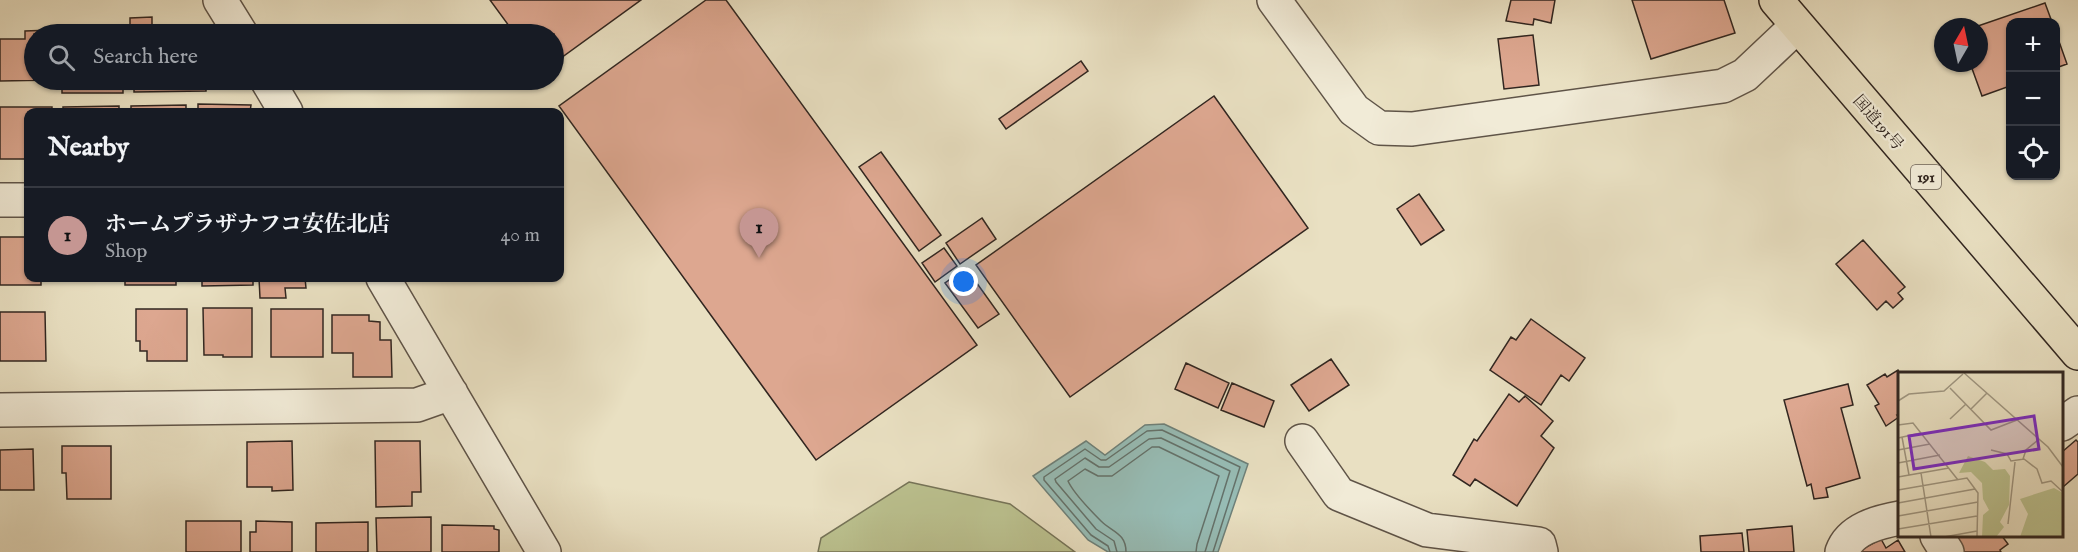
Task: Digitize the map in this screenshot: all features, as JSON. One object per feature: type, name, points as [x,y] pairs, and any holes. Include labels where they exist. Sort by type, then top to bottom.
[{"type":"highway","name":"国道191号","points":[[1776,0],[2078,353]]},
{"type":"street","points":[[220,0],[235,24]]},
{"type":"street","points":[[1274,0],[1353,110],[1379,128],[1412,129],[1723,86],[1745,75],[1797,26]]},
{"type":"street","points":[[273,90],[284,108]]},
{"type":"street","points":[[0,200],[24,200]]},
{"type":"street","points":[[385,282],[544,552]]},
{"type":"street","points":[[0,410],[417,405],[451,393]]},
{"type":"street","points":[[2063,423],[2078,413]]},
{"type":"street","points":[[1302,441],[1339,494],[1427,530],[1539,544],[1541,552]]},
{"type":"street","points":[[1842,552],[1845,544],[1859,531],[1898,518]]},
{"type":"street","points":[[1938,537],[1947,552]]},
{"type":"green space","points":[[909,482],[1010,504],[1075,552],[818,552],[821,538]]},
{"type":"water","points":[[1164,424],[1248,464],[1218,552],[1108,552],[1088,540],[1033,476],[1086,441],[1105,455],[1145,425]]},
{"type":"building","points":[[490,0],[641,0],[564,56],[564,24],[508,24]]},
{"type":"building","points":[[706,0],[726,0],[977,345],[816,460],[564,113],[564,108],[559,106]]},
{"type":"building","points":[[1511,0],[1555,0],[1551,23],[1534,19],[1533,25],[1506,21]]},
{"type":"building","points":[[1632,0],[1724,0],[1735,33],[1651,59]]},
{"type":"building","points":[[2045,3],[2051,18],[2006,18],[2006,87],[1982,96],[1973,72],[1988,72],[1988,23]]},
{"type":"building","points":[[152,17],[152,24],[130,24],[130,18]]},
{"type":"building","points":[[1533,35],[1539,85],[1504,89],[1498,39]]},
{"type":"building","points":[[0,39],[24,39],[24,81],[0,81]]},
{"type":"building","points":[[2060,44],[2067,64],[2060,67]]},
{"type":"building","points":[[1081,61],[1088,71],[1006,129],[999,119]]},
{"type":"building","points":[[62,90],[123,90],[123,93],[62,93]]},
{"type":"building","points":[[134,90],[206,90],[206,91],[134,92]]},
{"type":"building","points":[[1214,96],[1308,228],[1070,397],[976,265]]},
{"type":"building","points":[[198,104],[251,105],[251,108],[198,108]]},
{"type":"building","points":[[186,105],[186,108],[131,108],[131,106]]},
{"type":"building","points":[[119,106],[119,108],[63,108]]},
{"type":"building","points":[[0,107],[52,107],[24,108],[24,159],[0,159]]},
{"type":"building","points":[[881,152],[941,235],[919,251],[859,167]]},
{"type":"building","points":[[1419,194],[1444,230],[1421,245],[1397,209]]},
{"type":"building","points":[[982,218],[996,239],[960,264],[946,243]]},
{"type":"building","points":[[0,237],[24,237],[24,282],[41,282],[41,285],[0,285]]},
{"type":"building","points":[[1863,240],[1905,287],[1898,293],[1903,299],[1893,308],[1886,301],[1877,310],[1836,264]]},
{"type":"building","points":[[944,248],[957,266],[935,282],[922,263]]},
{"type":"building","points":[[966,268],[999,314],[978,328],[945,283]]},
{"type":"building","points":[[125,282],[176,282],[176,285],[125,285]]},
{"type":"building","points":[[202,282],[253,282],[253,285],[202,286]]},
{"type":"building","points":[[259,282],[305,282],[306,288],[285,288],[286,298],[260,298]]},
{"type":"building","points":[[203,308],[252,308],[252,357],[204,355]]},
{"type":"building","points":[[136,309],[187,309],[187,361],[147,361],[147,351],[140,351],[140,341],[136,341]]},
{"type":"building","points":[[271,309],[323,309],[323,357],[271,357]]},
{"type":"building","points":[[0,312],[45,312],[46,361],[0,361]]},
{"type":"building","points":[[332,315],[369,315],[369,321],[380,322],[380,340],[391,340],[392,377],[353,377],[353,353],[332,353]]},
{"type":"building","points":[[1531,319],[1585,358],[1569,381],[1561,375],[1541,405],[1490,370],[1511,337],[1516,340]]},
{"type":"building","points":[[1331,359],[1349,385],[1309,411],[1291,385]]},
{"type":"building","points":[[1186,363],[1229,383],[1218,408],[1175,389]]},
{"type":"building","points":[[1898,370],[1898,418],[1886,426],[1875,406],[1879,404],[1867,385],[1885,374],[1887,377]]},
{"type":"building","points":[[1232,383],[1274,401],[1264,427],[1221,410]]},
{"type":"building","points":[[1848,384],[1853,405],[1841,408],[1860,478],[1826,488],[1828,497],[1814,499],[1811,484],[1807,486],[1784,400]]},
{"type":"building","points":[[1509,394],[1519,402],[1525,396],[1553,421],[1541,436],[1554,448],[1517,506],[1475,479],[1470,486],[1453,475],[1474,439],[1477,441]]},
{"type":"building","points":[[2076,440],[2078,442],[2078,474],[2063,487],[2063,451]]},
{"type":"building","points":[[292,441],[293,490],[272,491],[272,487],[247,487],[247,442]]},
{"type":"building","points":[[375,441],[420,441],[421,492],[412,492],[412,506],[376,507]]},
{"type":"building","points":[[62,446],[111,446],[111,499],[67,499],[66,473],[62,473]]},
{"type":"building","points":[[33,449],[34,490],[0,490],[0,450]]},
{"type":"building","points":[[431,517],[431,552],[377,552],[376,518]]},
{"type":"building","points":[[186,521],[241,521],[241,552],[186,552]]},
{"type":"building","points":[[256,521],[292,522],[292,552],[250,552],[250,532],[256,532]]},
{"type":"building","points":[[368,522],[368,552],[316,552],[316,523]]},
{"type":"building","points":[[442,525],[494,526],[494,529],[499,530],[499,552],[442,552]]},
{"type":"building","points":[[1792,526],[1794,552],[1749,552],[1747,530]]},
{"type":"building","points":[[1742,533],[1744,552],[1701,552],[1700,536]]},
{"type":"building","points":[[1953,537],[2003,537],[2008,544],[2000,550],[2001,552],[1957,552]]},
{"type":"building","points":[[1881,539],[1886,548],[1898,540],[1905,552],[1857,552]]},
{"type":"place","name":"ホームプラザナフコ安佐北店","points":[[759,258]]}]
